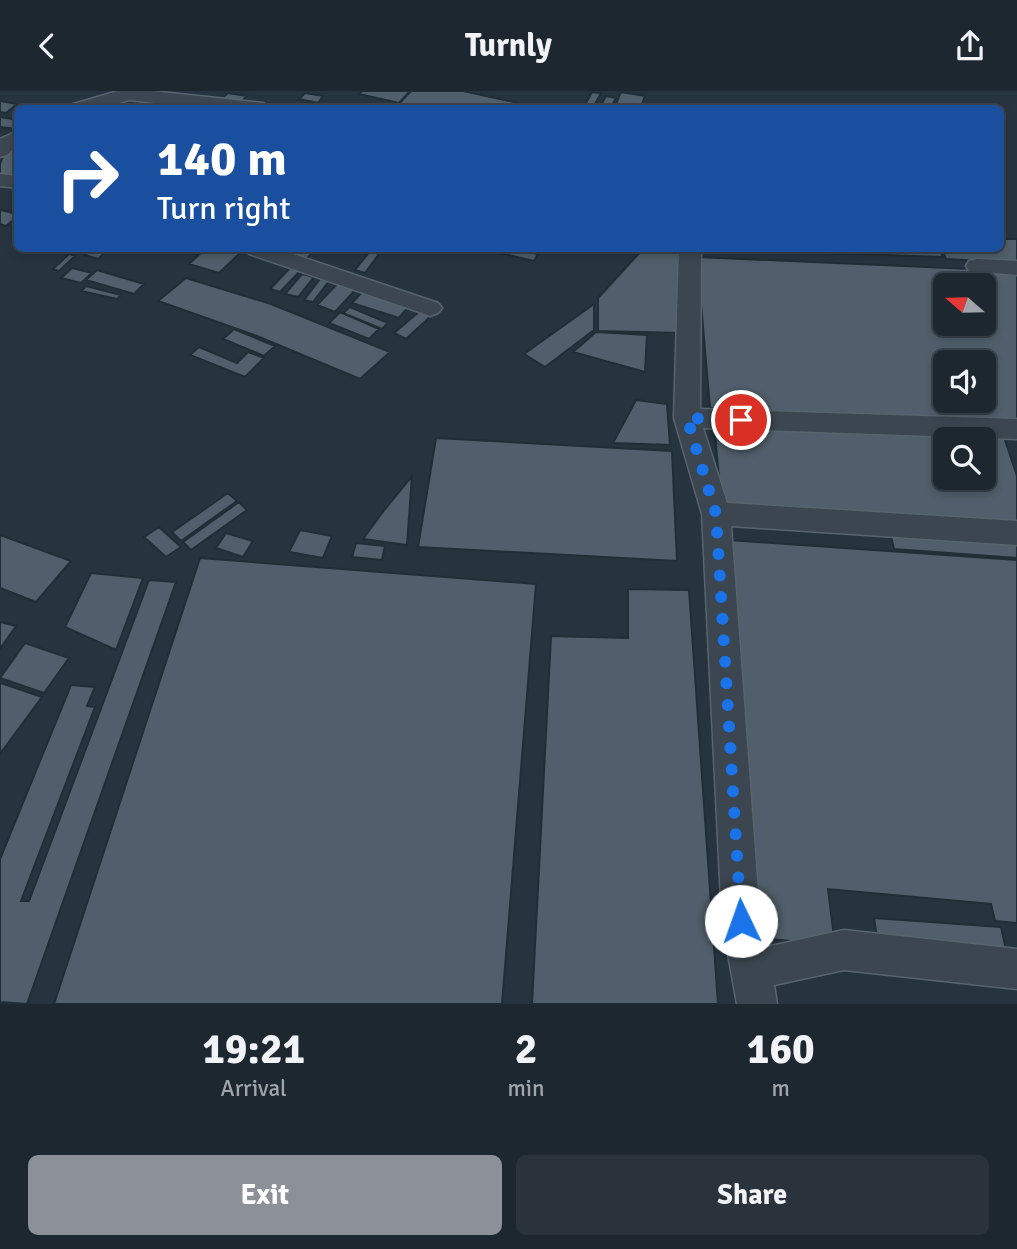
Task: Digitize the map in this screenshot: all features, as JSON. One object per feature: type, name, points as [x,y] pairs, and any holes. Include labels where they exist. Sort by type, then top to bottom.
[{"type":"street","points":[[88,105],[124,92],[230,105]]},
{"type":"street","points":[[0,151],[2,146],[14,139]]},
{"type":"street","points":[[266,252],[430,308]]},
{"type":"street","points":[[690,252],[687,418],[716,514],[741,921],[753,987],[844,950],[1017,969]]},
{"type":"street","points":[[977,266],[1017,268]]},
{"type":"street","points":[[687,418],[1015,433]]},
{"type":"street","points":[[716,514],[1017,533]]},
{"type":"building","points":[[362,91],[410,91],[399,103],[359,94]]},
{"type":"building","points":[[411,91],[463,91],[528,105],[398,105]]},
{"type":"building","points":[[592,92],[601,93],[595,105],[585,105]]},
{"type":"building","points":[[621,92],[645,96],[642,105],[616,105]]},
{"type":"building","points":[[228,93],[247,96],[240,103],[221,99]]},
{"type":"building","points":[[305,93],[323,96],[318,103],[299,99]]},
{"type":"building","points":[[606,96],[616,98],[612,105],[601,105]]},
{"type":"building","points":[[0,101],[17,104],[6,113],[0,112]]},
{"type":"building","points":[[0,117],[14,119],[14,129],[0,127]]},
{"type":"building","points":[[7,146],[14,147],[14,177],[0,174],[0,164]]},
{"type":"building","points":[[0,210],[14,213],[14,219],[6,226],[0,224]]},
{"type":"building","points":[[1004,239],[1017,239],[1017,263],[946,259],[943,252],[1004,252]]},
{"type":"building","points":[[88,252],[106,252],[98,259],[85,255]]},
{"type":"building","points":[[202,252],[240,253],[219,273],[189,264]]},
{"type":"building","points":[[284,252],[313,252],[306,259]]},
{"type":"building","points":[[369,252],[379,254],[365,273],[355,270]]},
{"type":"building","points":[[496,252],[538,254],[534,261]]},
{"type":"building","points":[[640,252],[678,252],[681,333],[598,331],[598,298]]},
{"type":"building","points":[[798,252],[940,252],[943,257]]},
{"type":"building","points":[[69,254],[75,256],[59,271],[53,269]]},
{"type":"building","points":[[697,257],[1017,271],[1017,424],[710,408]]},
{"type":"building","points":[[72,268],[92,273],[81,283],[61,278]]},
{"type":"building","points":[[290,268],[300,271],[280,292],[270,289]]},
{"type":"building","points":[[97,270],[144,284],[134,294],[86,280]]},
{"type":"building","points":[[302,274],[314,277],[298,297],[285,294]]},
{"type":"building","points":[[186,278],[271,304],[390,352],[360,379],[257,336],[158,301]]},
{"type":"building","points":[[320,279],[329,281],[313,302],[304,300]]},
{"type":"building","points":[[340,281],[358,287],[335,312],[317,305]]},
{"type":"building","points":[[86,286],[121,295],[117,299],[81,291]]},
{"type":"building","points":[[363,291],[409,306],[399,318],[352,303]]},
{"type":"building","points":[[594,304],[594,330],[545,367],[524,354]]},
{"type":"building","points":[[350,307],[388,323],[382,329],[343,313]]},
{"type":"building","points":[[420,311],[431,316],[406,339],[394,333]]},
{"type":"building","points":[[340,312],[379,329],[369,339],[329,323]]},
{"type":"building","points":[[234,329],[275,346],[264,356],[223,339]]},
{"type":"building","points":[[596,332],[647,335],[645,372],[573,352]]},
{"type":"building","points":[[199,347],[237,363],[248,352],[264,358],[245,377],[190,355]]},
{"type":"building","points":[[636,400],[667,404],[670,445],[613,443]]},
{"type":"building","points":[[714,423],[933,434],[933,490],[996,490],[996,437],[1004,437],[1017,476],[1017,526],[722,511]]},
{"type":"building","points":[[436,438],[672,451],[677,561],[418,547]]},
{"type":"building","points":[[412,476],[407,545],[363,539],[385,509]]},
{"type":"building","points":[[228,493],[237,501],[181,541],[172,532]]},
{"type":"building","points":[[239,502],[247,510],[191,550],[183,542]]},
{"type":"building","points":[[159,527],[181,547],[166,557],[144,537]]},
{"type":"building","points":[[300,530],[332,536],[323,558],[289,552]]},
{"type":"building","points":[[890,532],[1017,541],[1017,558],[894,549]]},
{"type":"building","points":[[226,533],[253,541],[243,557],[216,548]]},
{"type":"building","points":[[0,535],[71,561],[36,602],[0,588]]},
{"type":"building","points":[[729,540],[1017,560],[1017,923],[995,921],[991,904],[828,889],[835,945],[758,938]]},
{"type":"building","points":[[356,543],[385,546],[382,560],[352,557]]},
{"type":"building","points":[[200,558],[536,584],[502,1004],[54,1004]]},
{"type":"building","points":[[91,573],[143,578],[116,650],[65,627]]},
{"type":"building","points":[[149,580],[176,582],[27,1004],[0,1002],[0,859],[71,685],[95,687],[87,706],[95,707],[21,901],[29,901]]},
{"type":"building","points":[[628,589],[689,590],[718,1004],[532,1004],[551,636],[628,638]]},
{"type":"building","points":[[0,622],[16,626],[0,649]]},
{"type":"building","points":[[25,643],[69,658],[44,693],[0,678]]},
{"type":"building","points":[[0,684],[42,697],[0,754]]},
{"type":"building","points":[[874,918],[1001,927],[1007,954],[878,945]]},
{"type":"route","points":[[741,420],[687,418],[716,514],[741,921]]}]
